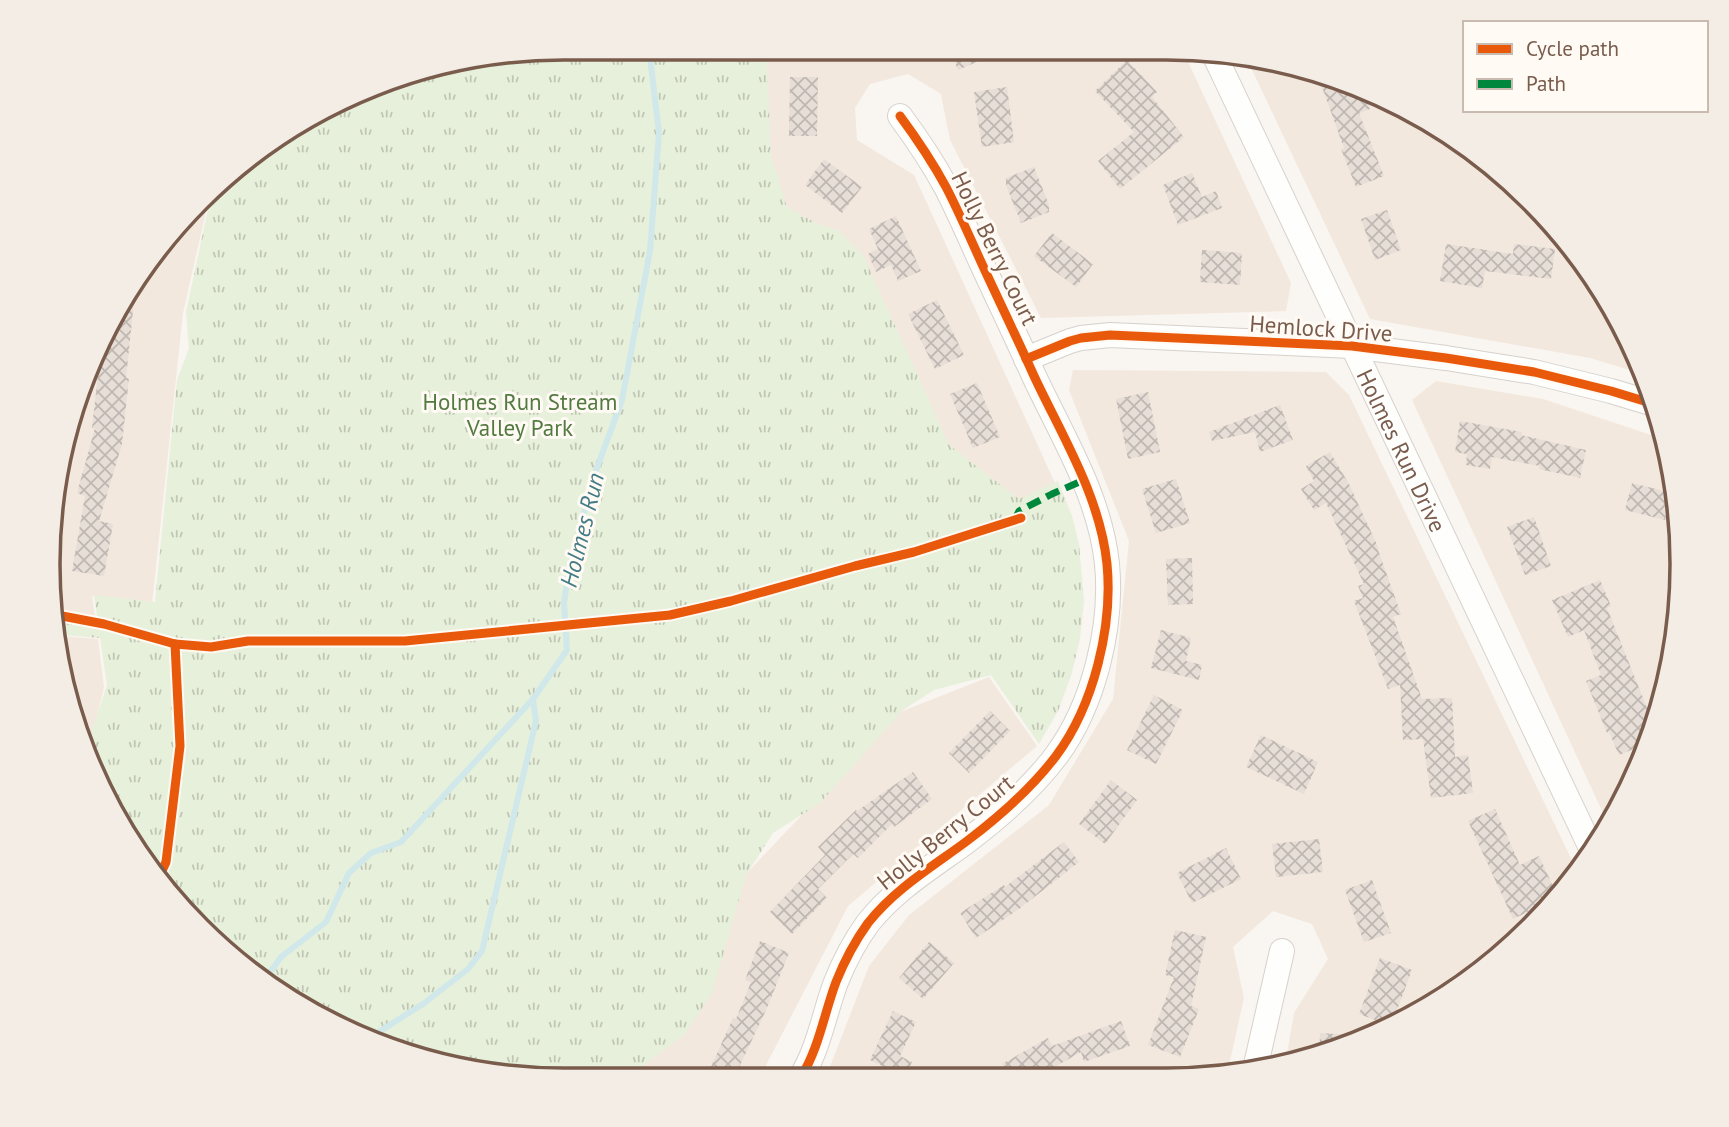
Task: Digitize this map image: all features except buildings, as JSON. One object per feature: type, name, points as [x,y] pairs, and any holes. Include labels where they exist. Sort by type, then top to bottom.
[{"type":"street","name":"Holmes Run Drive","points":[[1218,63],[1587,840]]},
{"type":"street","name":"Holly Berry Court","points":[[805,1068],[820,1037],[836,982],[850,951],[868,924],[909,882],[1010,807],[1036,781],[1058,754],[1072,730],[1095,676],[1104,637],[1107,564],[1099,523],[1087,488],[945,186],[900,116]]},
{"type":"street","name":"Hemlock Drive","points":[[1026,359],[1070,341],[1110,335],[1352,346],[1534,372],[1643,401]]},
{"type":"street","points":[[1257,1059],[1282,951]]},
{"type":"shaded area","points":[[1188,61],[1291,283],[1286,311],[1041,318],[950,140],[941,94],[908,74],[870,84],[855,108],[857,140],[914,175],[1055,483],[1017,501],[947,447],[785,208],[768,157],[765,62]]},
{"type":"shaded area","points":[[1251,67],[1328,86],[1388,111],[1446,144],[1472,164],[1522,207],[1565,257],[1602,312],[1631,370],[1590,358],[1370,319]]},
{"type":"shaded area","points":[[207,207],[183,313],[152,604],[92,596],[96,624],[63,621],[61,531],[69,465],[77,433],[98,371],[127,311],[144,283]]},
{"type":"shaded area","points":[[1073,370],[1326,372],[1349,395],[1572,861],[1522,920],[1446,983],[1388,1016],[1328,1041],[1296,1050],[1287,1052],[1294,1013],[1328,959],[1312,924],[1273,911],[1233,947],[1244,998],[1229,1063],[1166,1068],[829,1068],[869,966],[909,915],[1049,805],[1113,699],[1129,541],[1069,390]]},
{"type":"shaded area","points":[[1436,381],[1543,399],[1653,436],[1660,465],[1668,531],[1670,564],[1665,629],[1660,662],[1643,726],[1603,814],[1412,400]]},
{"type":"shaded area","points":[[65,636],[98,639],[104,687],[91,740],[77,694]]},
{"type":"shaded area","points":[[989,677],[1037,746],[848,906],[765,1068],[634,1068],[743,877],[900,712]]},
{"type":"green space","name":"Holmes Run Stream Valley Park","points":[[564,60],[767,60],[771,156],[787,207],[816,223],[839,231],[863,255],[949,445],[1019,499],[1058,481],[1072,516],[1079,544],[1084,601],[1080,639],[1071,676],[1058,711],[1039,744],[991,675],[934,690],[903,710],[820,803],[773,833],[746,875],[712,993],[684,1035],[640,1068],[564,1068],[465,1058],[401,1041],[341,1016],[283,983],[231,942],[185,896],[144,844],[111,786],[90,736],[107,685],[100,638],[65,635],[64,619],[98,622],[94,595],[155,602],[177,380],[189,348],[186,312],[209,205],[283,144],[341,111],[401,86],[465,69],[498,64]]},
{"type":"waterway","name":"Holmes Run","points":[[270,973],[281,957],[326,922],[349,873],[371,853],[401,842],[533,699],[567,650],[564,603],[569,568],[594,476],[622,400],[650,251],[659,133],[650,60]]},
{"type":"waterway","points":[[379,1032],[423,1004],[468,969],[482,951],[536,721],[533,699]]},
{"type":"marked path","points":[[1014,521],[1019,511],[1084,480]]},
{"type":"cycle path","points":[[806,1068],[817,1043],[839,974],[868,923],[902,889],[1003,812],[1026,791],[1056,756],[1081,713],[1090,689],[1104,639],[1107,613],[1107,564],[1097,514],[1088,490],[951,196],[900,116]]},
{"type":"cycle path","points":[[1026,359],[1070,341],[1110,335],[1352,346],[1534,372],[1643,401]]},
{"type":"cycle path","points":[[63,616],[104,624],[175,644],[211,647],[248,641],[405,641],[670,615],[914,552],[1021,518]]},
{"type":"cycle path","points":[[163,869],[166,862],[180,746],[175,644]]}]
